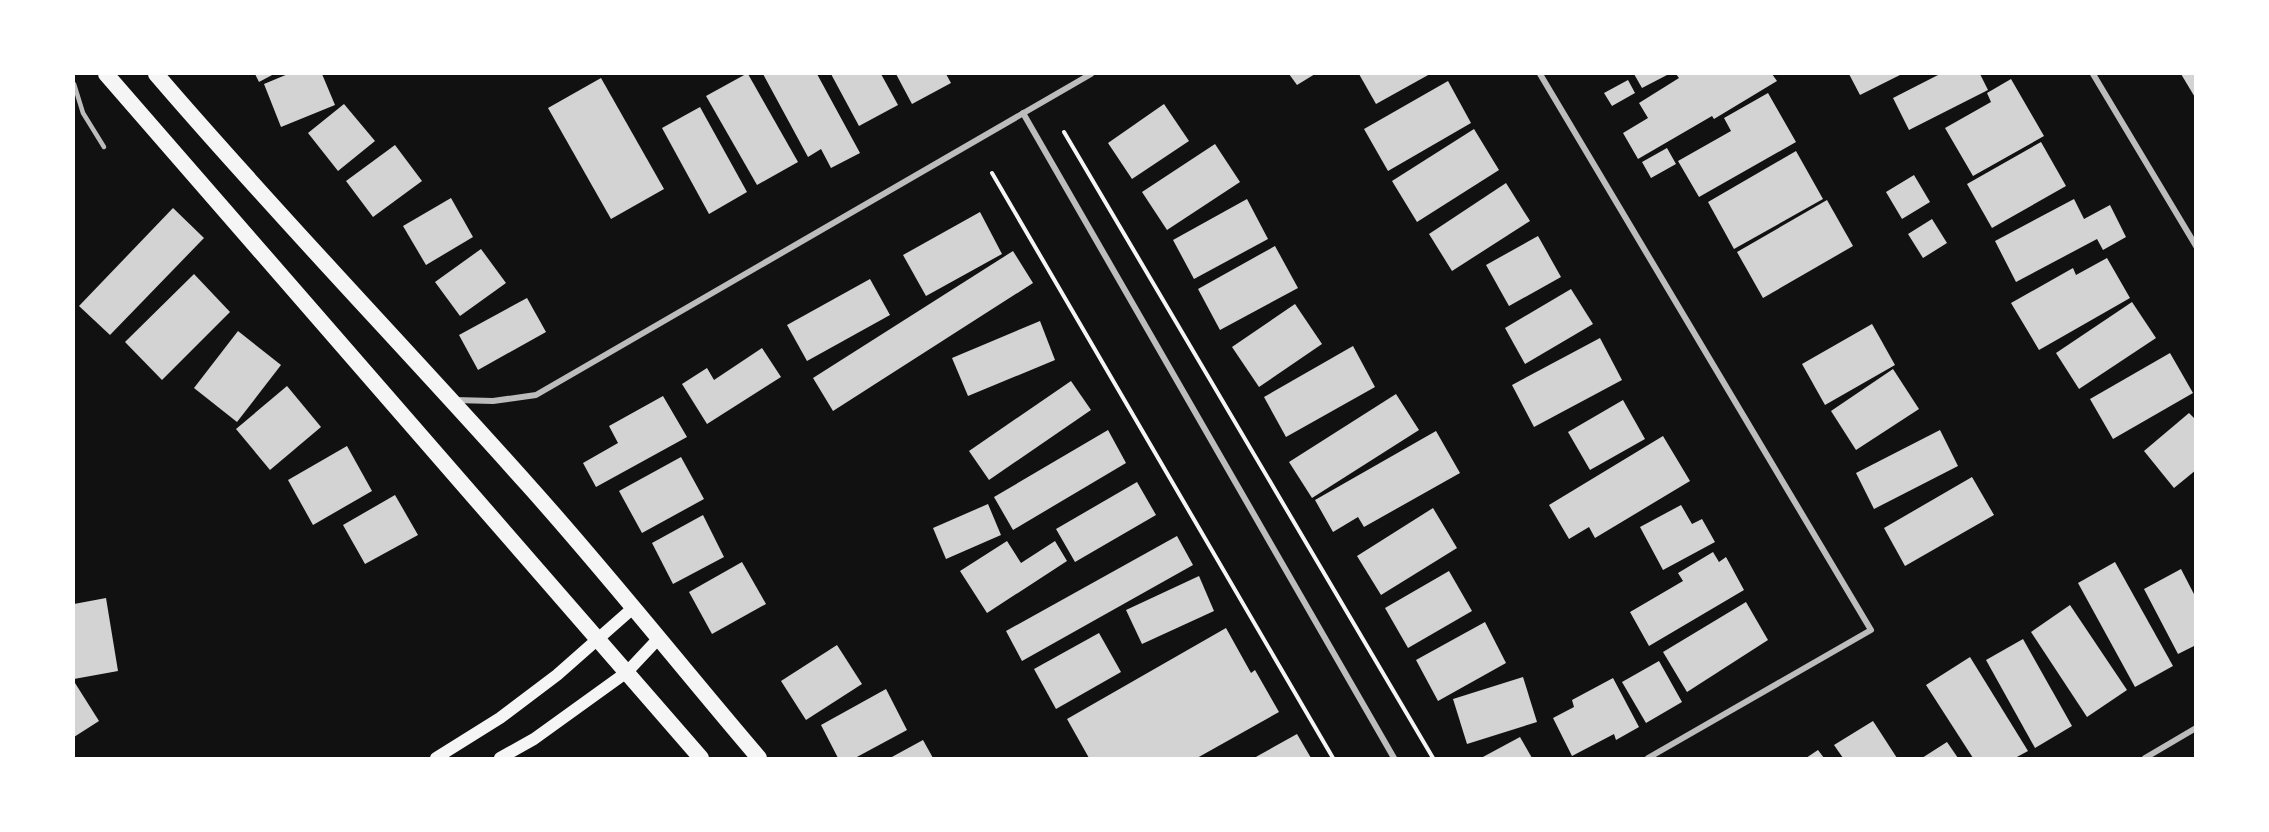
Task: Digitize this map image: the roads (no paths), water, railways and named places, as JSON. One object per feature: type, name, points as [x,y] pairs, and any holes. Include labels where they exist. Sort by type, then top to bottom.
[{"type":"highway","points":[[106,74],[701,759]]},
{"type":"highway","points":[[156,74],[356,299],[451,400],[609,577],[759,759]]},
{"type":"main road","points":[[436,759],[500,718],[556,675],[633,608]]},
{"type":"main road","points":[[500,759],[534,739],[627,672],[658,639]]},
{"type":"street","points":[[451,400],[493,400],[536,395],[1091,74]]},
{"type":"street","points":[[1540,74],[1871,630],[1648,759]]},
{"type":"street","points":[[2093,74],[2196,246]]},
{"type":"street","points":[[1023,113],[1394,759]]},
{"type":"street","points":[[2145,759],[2196,728]]},
{"type":"lane","points":[[74,84],[83,113],[104,147]]}]
